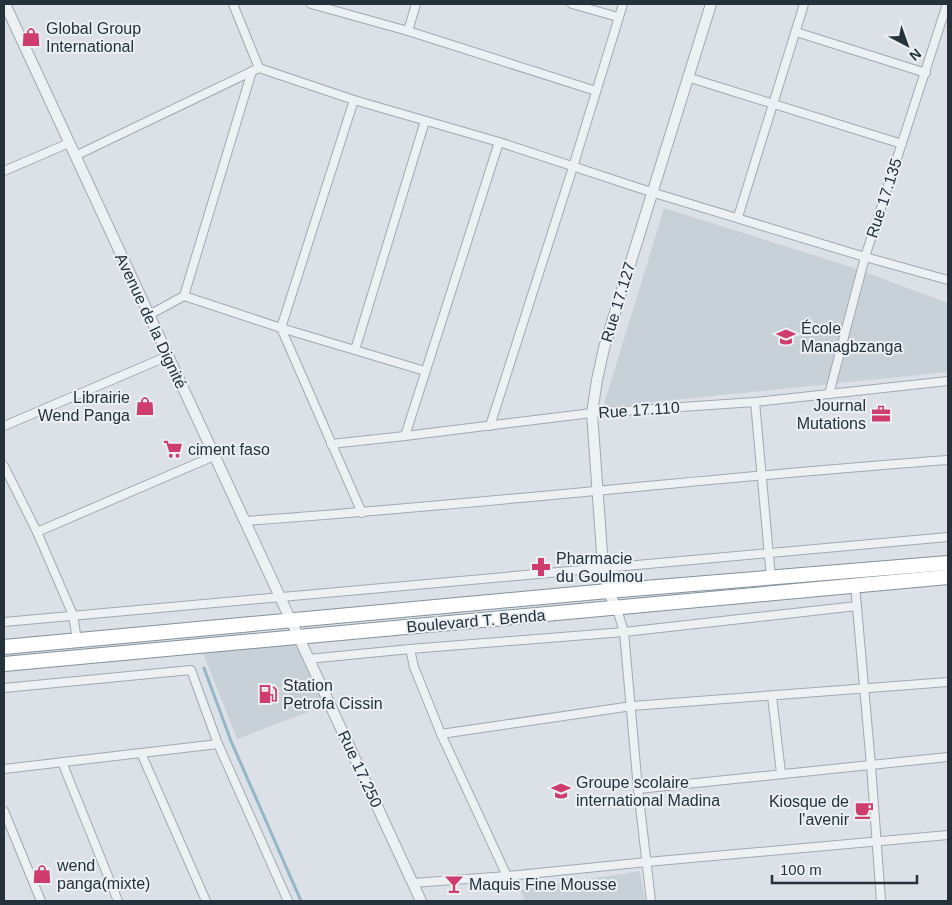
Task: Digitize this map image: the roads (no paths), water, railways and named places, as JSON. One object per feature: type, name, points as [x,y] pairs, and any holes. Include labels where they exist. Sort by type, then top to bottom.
[{"type":"highway","name":"Boulevard T. Benda","points":[[4,648],[608,591],[948,563]]},
{"type":"highway","name":"Boulevard T. Benda","points":[[4,664],[948,577]]},
{"type":"street","name":"Avenue de la Dignité","points":[[5,4],[298,637]]},
{"type":"street","points":[[148,315],[184,296],[256,69],[233,4]]},
{"type":"street","points":[[311,4],[408,31],[596,91]]},
{"type":"street","points":[[408,31],[416,4]]},
{"type":"street","points":[[572,4],[618,17]]},
{"type":"street","points":[[490,426],[574,168],[623,4]]},
{"type":"street","name":"Rue 17.127","points":[[616,609],[608,591],[603,567],[592,413],[597,380],[604,348],[711,4]]},
{"type":"street","points":[[738,217],[804,4]]},
{"type":"street","name":"Rue 17.135","points":[[829,394],[865,257],[947,4]]},
{"type":"street","points":[[939,29],[948,32]]},
{"type":"street","points":[[796,32],[926,73]]},
{"type":"street","points":[[75,156],[256,69],[499,142],[574,168],[865,257],[948,278]]},
{"type":"street","points":[[688,77],[902,144]]},
{"type":"street","points":[[354,100],[281,328],[362,513]]},
{"type":"street","points":[[355,350],[425,121]]},
{"type":"street","points":[[405,436],[499,142]]},
{"type":"street","points":[[4,171],[69,143]]},
{"type":"street","points":[[184,296],[281,328],[425,371]]},
{"type":"street","points":[[4,426],[168,356]]},
{"type":"street","name":"Rue 17.110","points":[[331,444],[592,413],[754,402],[948,381]]},
{"type":"street","points":[[754,402],[763,476],[771,578]]},
{"type":"street","points":[[36,532],[214,456]]},
{"type":"street","points":[[244,521],[362,513],[597,490],[948,460]]},
{"type":"street","points":[[4,466],[36,532],[72,615],[77,640]]},
{"type":"street","points":[[4,622],[948,537]]},
{"type":"street","points":[[855,585],[881,901]]},
{"type":"street","points":[[308,659],[624,632],[856,606]]},
{"type":"street","points":[[616,609],[624,632],[638,788],[651,901]]},
{"type":"street","name":"Rue 17.250","points":[[298,637],[421,901]]},
{"type":"street","points":[[410,649],[414,667],[441,734],[507,876]]},
{"type":"street","points":[[4,688],[191,670],[218,744],[288,901]]},
{"type":"street","points":[[441,734],[632,706],[948,682]]},
{"type":"street","points":[[772,696],[781,773]]},
{"type":"street","points":[[4,768],[218,744]]},
{"type":"street","points":[[141,753],[206,901]]},
{"type":"street","points":[[638,788],[948,757]]},
{"type":"street","points":[[62,762],[118,901]]},
{"type":"street","points":[[4,811],[41,901]]},
{"type":"street","points":[[413,883],[948,835]]},
{"type":"waterway","points":[[204,668],[231,741],[301,901]]},
{"type":"place","name":"Global Group International","points":[[31,37]]},
{"type":"place","name":"École Managbzanga","points":[[786,337]]},
{"type":"place","name":"Librairie Wend Panga","points":[[145,406]]},
{"type":"place","name":"Journal Mutations","points":[[881,414]]},
{"type":"place","name":"ciment faso","points":[[173,449]]},
{"type":"place","name":"Pharmacie du Goulmou","points":[[541,567]]},
{"type":"place","name":"Station Petrofa Cissin","points":[[268,694]]},
{"type":"place","name":"Groupe scolaire international Madina","points":[[561,791]]},
{"type":"place","name":"Kiosque de l'avenir","points":[[864,810]]},
{"type":"place","name":"wend panga(mixte)","points":[[42,874]]},
{"type":"place","name":"Maquis Fine Mousse","points":[[454,884]]}]
